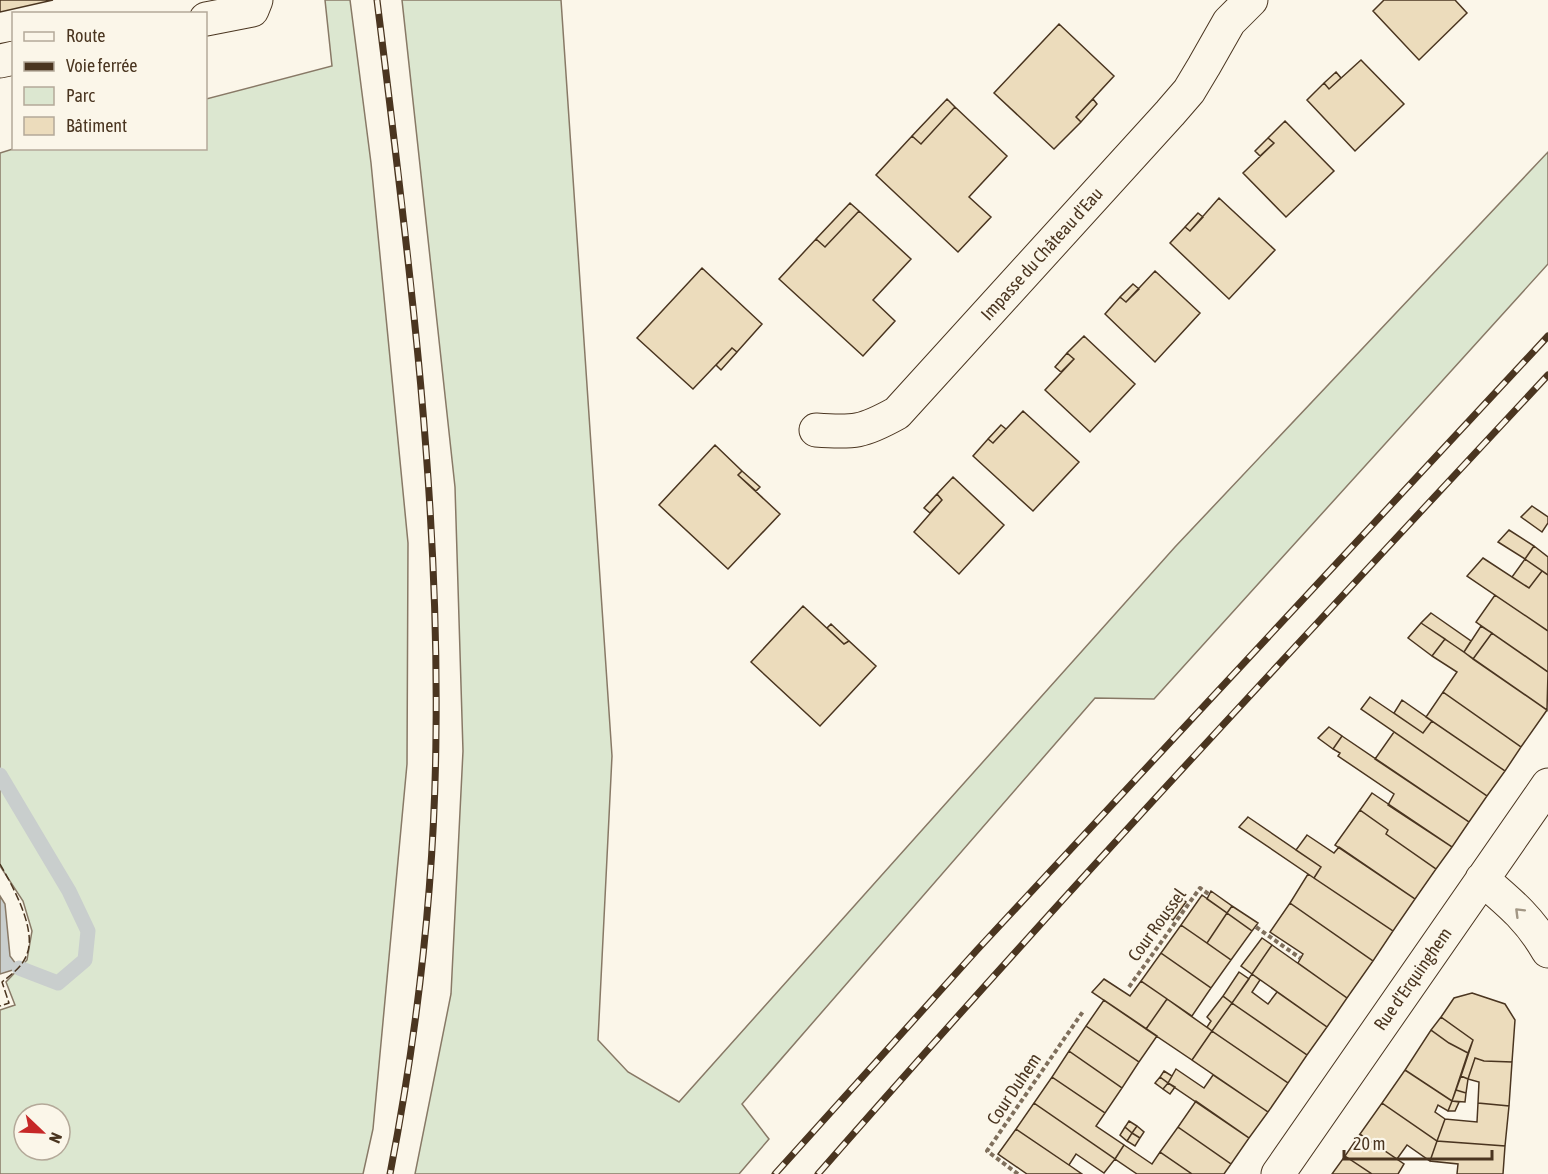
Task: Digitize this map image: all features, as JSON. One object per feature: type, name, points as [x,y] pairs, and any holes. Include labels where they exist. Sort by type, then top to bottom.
[{"type":"street","points":[[207,19],[252,10],[256,0]]},
{"type":"street","name":"Impasse du Château d'Eau","points":[[816,429],[846,432],[871,428],[897,413],[1189,91],[1204,66],[1230,7]]},
{"type":"street","name":"Rue d'Erquinghem","points":[[1278,1174],[1548,785]]},
{"type":"street","points":[[1482,879],[1535,929],[1548,951]]},
{"type":"path","name":"Cour Roussel","points":[[1130,987],[1200,888],[1210,895]]},
{"type":"path","points":[[1256,927],[1300,958]]},
{"type":"path","name":"Cour Duhem","points":[[1018,1174],[987,1151],[1084,1010]]},
{"type":"green space","points":[[325,0],[350,0],[371,163],[408,543],[407,764],[373,1129],[363,1174],[0,1174],[0,1010],[15,1005],[6,982],[27,960],[32,931],[23,901],[0,866],[0,153],[12,149],[207,150],[207,99],[332,66]]},
{"type":"green space","points":[[402,0],[561,0],[612,756],[598,1040],[628,1072],[679,1102],[1175,547],[1548,152],[1548,264],[1154,699],[1095,698],[742,1104],[769,1139],[739,1174],[415,1174],[451,994],[463,751],[455,487]]},
{"type":"shaded area","points":[[0,896],[5,904],[10,956],[19,968],[0,974]]},
{"type":"building","points":[[0,0],[53,0],[0,12]]},
{"type":"building","points":[[1384,0],[1455,0],[1467,13],[1419,60],[1373,11]]},
{"type":"building","points":[[1059,24],[1114,76],[1076,117],[1081,122],[1054,149],[994,93]]},
{"type":"building","points":[[1361,60],[1404,104],[1355,151],[1307,100],[1324,83],[1329,89]]},
{"type":"building","points":[[1336,72],[1341,78],[1329,89],[1324,83]]},
{"type":"building","points":[[947,99],[955,107],[921,144],[912,136]]},
{"type":"building","points":[[1093,99],[1097,104],[1081,122],[1076,117]]},
{"type":"building","points":[[955,107],[1007,156],[969,197],[991,217],[958,252],[876,175],[912,136],[921,144]]},
{"type":"building","points":[[1285,121],[1334,171],[1286,217],[1243,173],[1274,143],[1268,138]]},
{"type":"building","points":[[1268,138],[1274,143],[1260,156],[1255,151]]},
{"type":"building","points":[[1219,198],[1275,250],[1229,299],[1170,243],[1185,227],[1190,231]]},
{"type":"building","points":[[850,203],[859,211],[825,247],[816,239]]},
{"type":"building","points":[[859,211],[911,259],[873,300],[895,321],[863,356],[779,279],[816,239],[825,247]]},
{"type":"building","points":[[1198,213],[1203,217],[1190,231],[1185,227]]},
{"type":"building","points":[[702,268],[762,324],[737,352],[732,348],[693,389],[637,338]]},
{"type":"building","points":[[1155,271],[1200,313],[1155,362],[1105,314],[1120,297],[1126,302]]},
{"type":"building","points":[[1133,284],[1139,289],[1126,302],[1120,297]]},
{"type":"building","points":[[1084,336],[1135,384],[1090,432],[1045,390],[1074,359],[1067,353]]},
{"type":"building","points":[[732,348],[737,352],[721,370],[716,365]]},
{"type":"building","points":[[1067,353],[1074,359],[1061,372],[1055,367]]},
{"type":"building","points":[[1023,411],[1079,462],[1033,511],[973,456],[988,439],[993,443]]},
{"type":"building","points":[[1001,425],[1006,429],[993,443],[988,439]]},
{"type":"building","points":[[715,445],[742,471],[738,475],[780,514],[728,569],[659,505]]},
{"type":"building","points":[[742,471],[760,487],[756,491],[738,475]]},
{"type":"building","points":[[953,477],[1004,525],[959,574],[914,532],[942,500],[937,494]]},
{"type":"building","points":[[937,494],[942,500],[930,513],[924,508]]},
{"type":"building","points":[[1532,506],[1548,517],[1548,523],[1542,532],[1521,517]]},
{"type":"building","points":[[1509,530],[1534,546],[1525,559],[1498,542]]},
{"type":"building","points":[[1534,546],[1548,557],[1548,575],[1525,559]]},
{"type":"building","points":[[1483,558],[1529,588],[1542,571],[1548,575],[1548,631],[1467,576]]},
{"type":"building","points":[[1525,559],[1542,571],[1529,588],[1512,577]]},
{"type":"building","points":[[1495,595],[1548,631],[1548,672],[1476,622]]},
{"type":"building","points":[[803,606],[844,644],[849,641],[876,666],[820,726],[751,662]]},
{"type":"building","points":[[1431,613],[1471,641],[1464,652],[1421,623]]},
{"type":"building","points":[[1421,623],[1445,639],[1432,656],[1408,638]]},
{"type":"building","points":[[831,624],[849,641],[844,644],[827,628]]},
{"type":"building","points":[[1481,626],[1492,633],[1473,659],[1464,652]]},
{"type":"building","points":[[1492,633],[1548,672],[1547,710],[1473,659]]},
{"type":"building","points":[[1445,639],[1547,710],[1521,747],[1443,692],[1457,672],[1432,656]]},
{"type":"building","points":[[1443,692],[1521,747],[1505,771],[1426,717]]},
{"type":"building","points":[[1370,697],[1423,733],[1432,721],[1505,771],[1487,796],[1361,709]]},
{"type":"building","points":[[1402,700],[1432,721],[1423,733],[1394,713]]},
{"type":"building","points":[[1329,727],[1342,736],[1333,749],[1318,738]]},
{"type":"building","points":[[1394,732],[1487,796],[1469,822],[1375,759]]},
{"type":"building","points":[[1342,736],[1469,822],[1452,847],[1388,805],[1394,794],[1338,756],[1340,753],[1333,749]]},
{"type":"building","points":[[1372,793],[1452,847],[1436,869],[1386,834],[1388,830],[1360,810]]},
{"type":"building","points":[[1360,810],[1388,830],[1386,834],[1436,869],[1415,899],[1335,845]]},
{"type":"building","points":[[1248,817],[1321,867],[1314,878],[1239,827]]},
{"type":"building","points":[[1307,835],[1334,853],[1339,847],[1415,899],[1393,931],[1314,878],[1321,867],[1296,850]]},
{"type":"building","points":[[1308,874],[1393,931],[1373,961],[1290,903]]},
{"type":"building","points":[[1211,891],[1232,906],[1227,913],[1207,899]]},
{"type":"building","points":[[1202,895],[1227,913],[1207,943],[1181,925]]},
{"type":"building","points":[[1178,896],[1186,902],[1173,920],[1163,912]]},
{"type":"building","points":[[1290,903],[1373,961],[1347,998],[1298,963],[1303,954],[1270,932]]},
{"type":"building","points":[[1232,906],[1258,923],[1252,931],[1227,913]]},
{"type":"building","points":[[1227,913],[1252,931],[1231,960],[1207,943]]},
{"type":"building","points":[[1181,925],[1231,960],[1211,988],[1161,953]]},
{"type":"building","points":[[1262,938],[1272,945],[1252,974],[1241,966]]},
{"type":"building","points":[[1272,945],[1347,998],[1327,1027],[1252,974]]},
{"type":"building","points":[[1161,953],[1211,988],[1192,1016],[1141,981]]},
{"type":"building","points":[[1239,972],[1249,979],[1232,1003],[1223,996]]},
{"type":"building","points":[[1252,974],[1260,980],[1252,992],[1268,1004],[1277,992],[1327,1027],[1307,1055],[1232,1003]]},
{"type":"building","points":[[1104,979],[1130,996],[1141,981],[1167,999],[1146,1029],[1092,992]]},
{"type":"building","points":[[1472,993],[1505,1004],[1515,1020],[1512,1062],[1484,1061],[1475,1058],[1468,1079],[1461,1076],[1473,1040],[1441,1017],[1454,998]]},
{"type":"building","points":[[1223,996],[1232,1003],[1212,1031],[1207,1027],[1211,1021],[1207,1017]]},
{"type":"building","points":[[1167,999],[1212,1031],[1192,1060],[1146,1029]]},
{"type":"building","points":[[1104,1000],[1157,1036],[1139,1062],[1086,1026]]},
{"type":"building","points":[[1232,1003],[1307,1055],[1288,1083],[1212,1031]]},
{"type":"building","points":[[1441,1017],[1473,1040],[1468,1053],[1431,1030]]},
{"type":"building","points":[[1086,1026],[1139,1062],[1122,1088],[1069,1051]]},
{"type":"building","points":[[1431,1030],[1468,1053],[1452,1101],[1405,1070]]},
{"type":"building","points":[[1212,1031],[1288,1083],[1268,1112],[1192,1060]]},
{"type":"building","points":[[1069,1051],[1122,1088],[1105,1113],[1052,1077]]},
{"type":"building","points":[[1475,1058],[1484,1061],[1512,1062],[1509,1106],[1478,1103],[1479,1082],[1468,1079]]},
{"type":"building","points":[[1176,1069],[1204,1088],[1213,1075],[1268,1112],[1249,1138],[1168,1083]]},
{"type":"building","points":[[1405,1070],[1452,1101],[1448,1111],[1438,1105],[1435,1112],[1445,1119],[1437,1141],[1382,1103]]},
{"type":"building","points":[[1164,1071],[1172,1076],[1168,1083],[1160,1077]]},
{"type":"building","points":[[1461,1076],[1468,1079],[1466,1093],[1456,1090]]},
{"type":"building","points":[[1052,1077],[1105,1113],[1096,1126],[1124,1145],[1115,1159],[1034,1103]]},
{"type":"building","points":[[1160,1077],[1168,1083],[1163,1089],[1155,1083]]},
{"type":"building","points":[[1168,1083],[1175,1087],[1170,1094],[1163,1089]]},
{"type":"building","points":[[1456,1090],[1466,1093],[1465,1102],[1452,1101]]},
{"type":"building","points":[[1196,1101],[1249,1138],[1231,1164],[1178,1127]]},
{"type":"building","points":[[1452,1101],[1459,1102],[1455,1111],[1448,1111]]},
{"type":"building","points":[[1034,1103],[1115,1159],[1104,1173],[1076,1154],[1069,1165],[1016,1129]]},
{"type":"building","points":[[1382,1103],[1437,1141],[1430,1161],[1407,1145],[1397,1159],[1360,1134]]},
{"type":"building","points":[[1478,1103],[1509,1106],[1505,1146],[1437,1141],[1445,1119],[1477,1122]]},
{"type":"building","points":[[1129,1121],[1137,1126],[1132,1133],[1125,1127]]},
{"type":"building","points":[[1137,1126],[1144,1132],[1140,1138],[1132,1133]]},
{"type":"building","points":[[1125,1127],[1132,1133],[1127,1141],[1120,1135]]},
{"type":"building","points":[[1178,1127],[1231,1164],[1224,1174],[1192,1174],[1160,1152]]},
{"type":"building","points":[[1016,1129],[1082,1174],[1027,1174],[998,1154]]},
{"type":"building","points":[[1132,1133],[1140,1138],[1135,1146],[1127,1141]]},
{"type":"building","points":[[1360,1134],[1404,1164],[1398,1174],[1372,1174],[1345,1156]]},
{"type":"building","points":[[1437,1141],[1505,1146],[1503,1174],[1457,1174],[1458,1164],[1430,1161]]},
{"type":"building","points":[[1124,1145],[1152,1164],[1160,1152],[1192,1174],[1137,1174],[1115,1159]]},
{"type":"building","points":[[1345,1156],[1372,1174],[1332,1174]]},
{"type":"waterway","points":[[0,775],[69,891],[88,931],[85,960],[58,983],[19,968]]},
{"type":"railway","points":[[377,0],[419,365],[427,457],[436,640],[435,788],[428,899],[417,1009],[390,1174]]},
{"type":"railway","points":[[775,1174],[977,950],[1548,336]]},
{"type":"railway","points":[[818,1174],[1089,871],[1548,375]]},
{"type":"fence","points":[[0,864],[22,908],[29,932],[29,944],[23,962],[2,982],[9,1003],[0,1006]]}]
